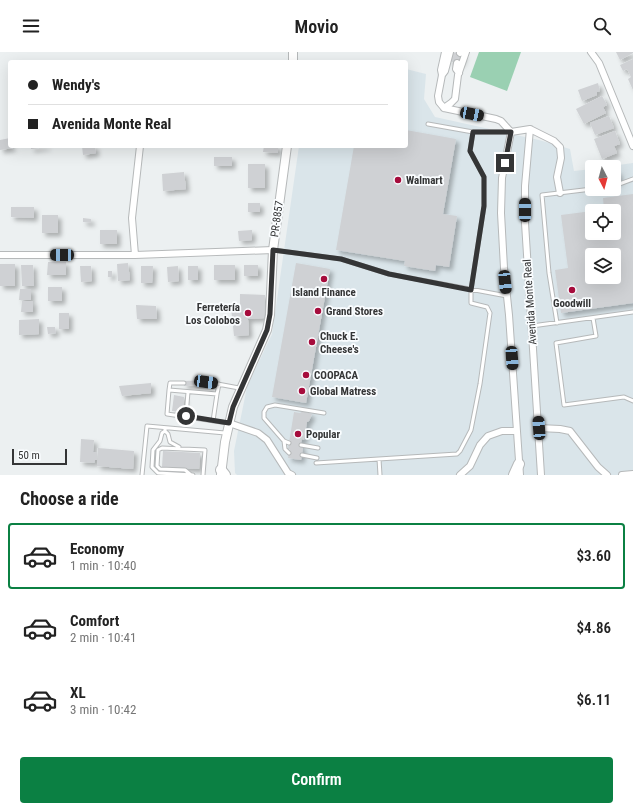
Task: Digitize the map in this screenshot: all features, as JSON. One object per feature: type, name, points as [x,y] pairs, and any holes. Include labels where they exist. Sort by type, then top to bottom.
[{"type":"main road","points":[[514,475],[519,464]]},
{"type":"street","points":[[445,52],[441,70],[442,75],[438,96],[439,102],[444,108],[501,121],[511,132],[530,129],[554,141],[560,147],[561,158],[558,177],[560,193]]},
{"type":"street","points":[[442,75],[445,71],[450,52]]},
{"type":"street","points":[[444,108],[455,99],[462,52]]},
{"type":"street","points":[[591,52],[599,63],[633,146]]},
{"type":"street","points":[[457,63],[456,69],[459,73]]},
{"type":"street","name":"Avenida Monte Real","points":[[530,129],[525,186],[525,223],[541,475]]},
{"type":"street","name":"Avenida Monte Real","points":[[511,132],[501,185],[501,213],[520,475]]},
{"type":"street","points":[[135,255],[132,218],[140,148]]},
{"type":"street","name":"PR-8857","points":[[222,473],[227,433],[233,407],[267,330],[270,314],[273,250],[287,148]]},
{"type":"street","points":[[1,255],[135,255],[273,250]]},
{"type":"street","points":[[229,423],[258,433],[267,440],[288,473],[292,475]]},
{"type":"street","points":[[539,428],[560,429],[570,432],[598,467],[607,475]]},
{"type":"street","points":[[460,475],[470,466],[480,445],[488,436],[502,431],[517,431]]},
{"type":"street","points":[[622,475],[633,474]]},
{"type":"lane","points":[[428,124],[473,132],[511,132]]},
{"type":"lane","points":[[316,463],[457,454],[471,430],[480,384],[490,313],[488,307],[471,303],[471,290],[484,206],[484,177],[470,151],[473,132]]},
{"type":"lane","points":[[621,183],[633,179]]},
{"type":"lane","points":[[557,323],[549,273],[542,195],[585,190]]},
{"type":"lane","points":[[273,250],[341,259],[389,274],[507,296]]},
{"type":"lane","points":[[532,326],[633,312]]},
{"type":"lane","points":[[593,318],[596,336],[556,343],[564,406],[624,397],[633,401]]},
{"type":"lane","points":[[206,382],[241,389]]},
{"type":"lane","points":[[184,383],[170,384],[167,414],[229,423]]},
{"type":"lane","points":[[213,421],[219,384]]},
{"type":"lane","points":[[169,390],[217,394]]},
{"type":"lane","points":[[186,416],[188,392]]},
{"type":"lane","points":[[289,443],[284,441],[264,418],[264,412],[267,407],[275,405],[324,413]]},
{"type":"lane","points":[[142,475],[147,426],[165,429],[227,433]]},
{"type":"lane","points":[[165,429],[170,442],[180,448]]},
{"type":"lane","points":[[165,429],[153,450],[152,467],[158,473],[192,475]]},
{"type":"lane","points":[[284,441],[285,449],[289,453]]},
{"type":"lane","points":[[301,445],[318,448]]},
{"type":"lane","points":[[192,475],[185,470],[160,469],[157,466],[158,450],[162,448],[205,450],[203,475]]},
{"type":"lane","points":[[302,455],[317,458]]},
{"type":"lane","points":[[379,459],[380,475]]},
{"type":"shaded area","points":[[408,70],[426,74],[424,99],[435,117],[539,140],[570,149],[574,171],[585,170],[585,196],[621,196],[621,165],[633,163],[633,475],[237,475],[235,473],[234,451],[247,387],[272,334],[299,148],[408,148]]},
{"type":"green space","points":[[479,52],[521,52],[507,91],[470,77]]},
{"type":"building","points":[[451,52],[464,54],[460,64],[449,61]]},
{"type":"building","points":[[616,52],[633,52],[633,53],[620,60]]},
{"type":"building","points":[[633,59],[633,90],[628,79],[631,77],[627,69],[623,71],[620,65]]},
{"type":"building","points":[[598,83],[600,91],[597,92],[597,95],[582,101],[578,90]]},
{"type":"building","points":[[602,96],[607,105],[603,107],[606,113],[584,124],[576,109]]},
{"type":"building","points":[[609,116],[614,128],[595,135],[590,123]]},
{"type":"building","name":"Walmart","points":[[408,130],[456,139],[443,214],[457,216],[449,267],[436,265],[435,271],[404,266],[405,261],[336,250],[354,148],[408,148]]},
{"type":"building","points":[[615,131],[620,144],[614,146],[617,153],[602,159],[594,139]]},
{"type":"building","points":[[8,138],[8,148],[13,148],[0,150],[0,140]]},
{"type":"building","points":[[82,148],[95,148],[96,153],[83,155]]},
{"type":"building","points":[[264,148],[278,148],[278,153],[263,152]]},
{"type":"building","points":[[214,157],[232,157],[232,166],[214,166]]},
{"type":"building","points":[[248,164],[265,164],[265,188],[248,188]]},
{"type":"building","points":[[184,172],[186,189],[163,191],[162,174]]},
{"type":"building","points":[[633,194],[633,303],[561,313],[555,270],[568,268],[561,215],[585,212],[585,240],[621,240],[621,204],[604,204],[603,198]]},
{"type":"building","points":[[248,203],[260,203],[260,212],[248,212]]},
{"type":"building","points":[[11,207],[34,207],[34,218],[11,217]]},
{"type":"building","points":[[42,215],[58,215],[58,233],[42,233]]},
{"type":"building","points":[[83,218],[91,219],[91,223],[83,222]]},
{"type":"building","points":[[100,230],[117,230],[117,244],[100,244]]},
{"type":"building","points":[[252,230],[252,240],[239,241],[238,231]]},
{"type":"building","points":[[48,262],[66,262],[66,275],[47,275]]},
{"type":"building","points":[[128,263],[130,280],[118,281],[117,264]]},
{"type":"building","points":[[296,263],[330,269],[306,403],[272,397]]},
{"type":"building","points":[[0,264],[15,264],[15,286],[0,286]]},
{"type":"building","points":[[21,265],[33,265],[34,286],[22,286]]},
{"type":"building","points":[[214,265],[235,265],[235,280],[214,280]]},
{"type":"building","points":[[244,265],[258,265],[258,276],[244,276]]},
{"type":"building","points":[[80,266],[91,266],[92,281],[81,282]]},
{"type":"building","points":[[141,266],[153,266],[152,283],[141,283]]},
{"type":"building","points":[[178,266],[179,281],[168,282],[167,267]]},
{"type":"building","points":[[188,266],[198,266],[198,280],[188,280]]},
{"type":"building","points":[[108,271],[112,271],[112,277],[108,277]]},
{"type":"building","points":[[48,287],[62,287],[62,301],[48,301]]},
{"type":"building","points":[[20,289],[31,289],[31,300],[19,300]]},
{"type":"building","name":"Ferretería Los Colobos","points":[[240,294],[265,295],[264,318],[248,319],[249,335],[234,336],[231,307],[240,308]]},
{"type":"building","points":[[22,301],[33,301],[33,312],[21,312]]},
{"type":"building","points":[[136,305],[156,306],[157,319],[137,319]]},
{"type":"building","points":[[59,313],[69,313],[69,329],[59,329]]},
{"type":"building","points":[[39,319],[39,334],[19,335],[19,320]]},
{"type":"building","points":[[47,327],[55,327],[56,333],[48,334]]},
{"type":"building","points":[[206,380],[207,385],[184,386],[184,381]]},
{"type":"building","points":[[151,383],[151,393],[122,396],[119,386]]},
{"type":"building","points":[[174,395],[184,397],[183,412],[172,411]]},
{"type":"building","name":"Popular","points":[[303,411],[312,414],[307,422],[304,440],[302,439],[300,447],[303,448],[301,460],[288,458],[294,412],[300,413]]},
{"type":"building","points":[[81,439],[94,440],[93,452],[97,452],[97,460],[95,460],[94,463],[80,462]]},
{"type":"building","points":[[98,448],[134,451],[133,469],[97,466]]},
{"type":"building","points":[[163,451],[200,453],[199,469],[162,467]]},
{"type":"place","name":"Walmart","points":[[398,180]]},
{"type":"place","name":"Island Finance","points":[[324,279]]},
{"type":"place","name":"Goodwill","points":[[572,290]]},
{"type":"place","name":"Grand Stores","points":[[318,311]]},
{"type":"place","name":"Ferretería Los Colobos","points":[[248,313]]},
{"type":"place","name":"Chuck E. Cheese's","points":[[312,342]]},
{"type":"place","name":"COOPACA","points":[[306,375]]},
{"type":"place","name":"Global Matress","points":[[302,391]]},
{"type":"place","name":"Popular","points":[[298,434]]},
{"type":"route","points":[[186,416],[229,423],[233,407],[267,330],[270,314],[273,250],[341,259],[389,274],[471,290],[484,206],[484,177],[470,151],[473,132],[511,132],[505,163]]}]
